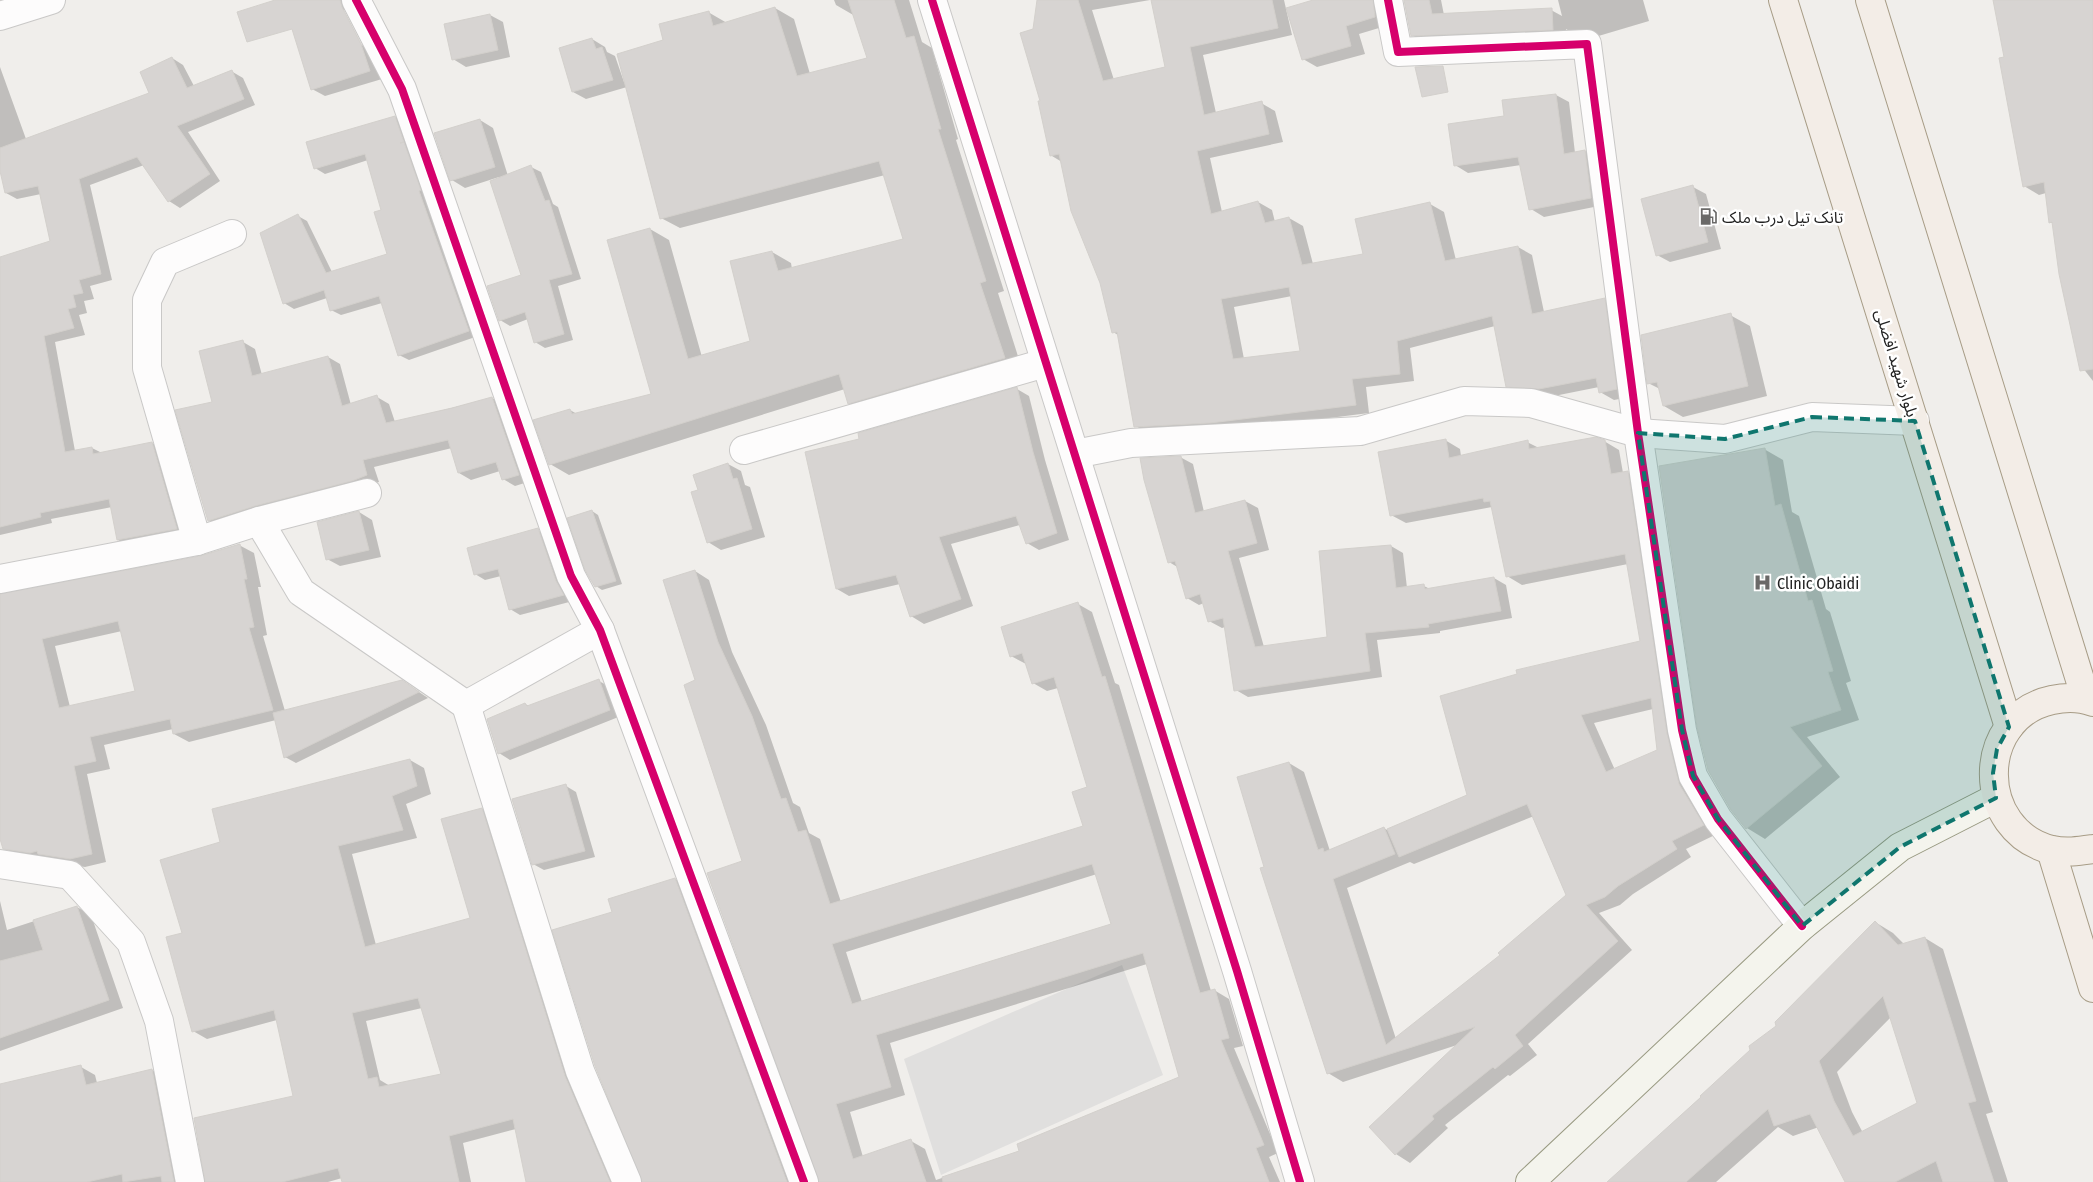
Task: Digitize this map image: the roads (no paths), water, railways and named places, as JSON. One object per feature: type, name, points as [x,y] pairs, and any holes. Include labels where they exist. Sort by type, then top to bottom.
[{"type":"main road","name":"بلوار شهید افضلی","points":[[1783,0],[1915,421],[2008,727]]},
{"type":"main road","points":[[1872,0],[2090,700],[2064,697],[2043,702],[2024,712],[2008,727],[1997,749],[1993,774],[1996,798],[2008,821],[2027,839],[2051,850],[2073,852],[2093,849]]},
{"type":"main road","points":[[2051,850],[2093,988]]},
{"type":"street","points":[[0,16],[51,0]]},
{"type":"street","points":[[356,0],[402,88],[571,576],[600,630],[804,1182]]},
{"type":"street","points":[[932,0],[1075,454],[1300,1182]]},
{"type":"street","points":[[1388,0],[1398,52],[1587,44],[1638,433],[1682,730],[1693,776],[1718,819],[1802,926]]},
{"type":"street","points":[[197,541],[146,368],[147,300],[165,262],[232,234]]},
{"type":"street","points":[[744,450],[1045,363]]},
{"type":"street","points":[[1075,454],[1131,443],[1360,431],[1464,401],[1531,403],[1638,433],[1725,439],[1812,417],[1915,421]]},
{"type":"street","points":[[0,579],[197,541],[259,521],[367,493]]},
{"type":"street","points":[[259,521],[300,592],[466,705],[580,1071],[627,1182]]},
{"type":"street","points":[[466,705],[600,630]]},
{"type":"street","points":[[1530,1182],[1802,926],[1900,847],[1996,798]]},
{"type":"street","points":[[0,864],[70,875],[131,942],[159,1020],[190,1182]]},
{"type":"place","name":"تانک تیل درب ملک","points":[[1708,217]]},
{"type":"place","name":"Clinic Obaidi","points":[[1763,583]]}]
